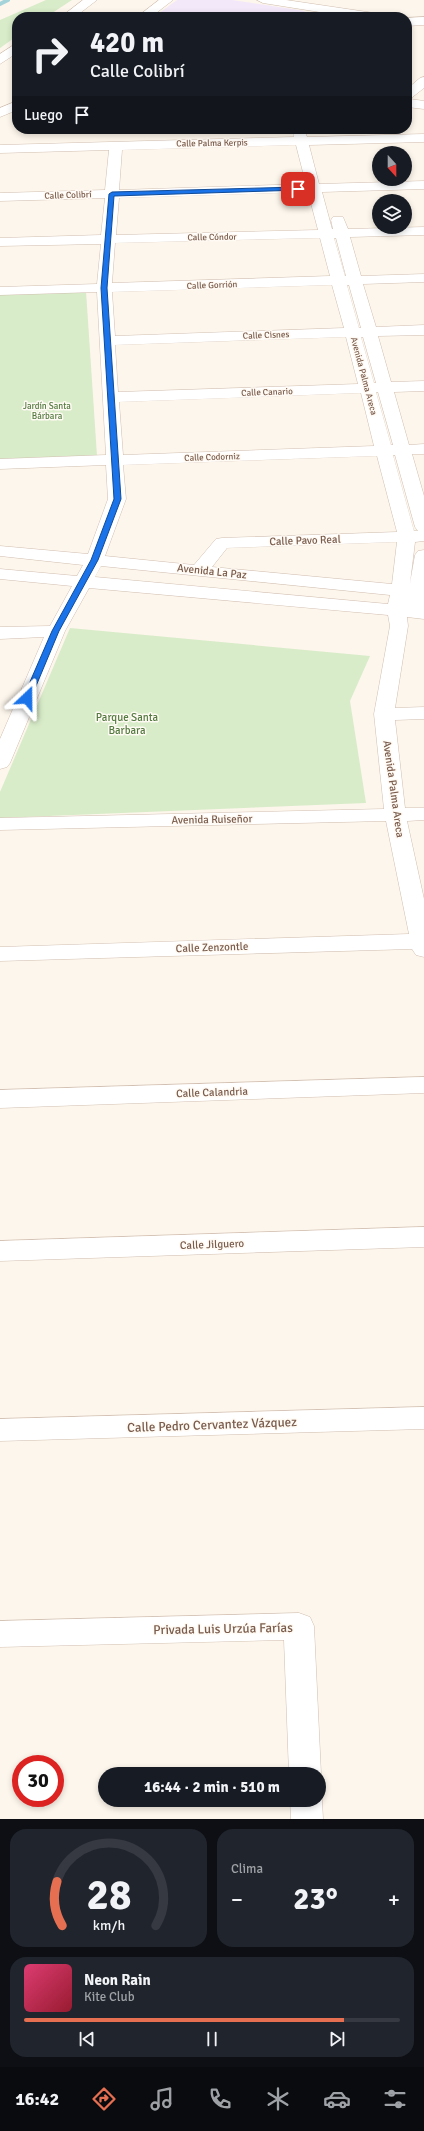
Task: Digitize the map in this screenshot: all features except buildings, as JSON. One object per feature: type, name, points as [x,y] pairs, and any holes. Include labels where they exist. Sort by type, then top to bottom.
[{"type":"street","points":[[59,12],[76,0]]},
{"type":"street","points":[[74,12],[91,0]]},
{"type":"street","points":[[150,12],[167,0]]},
{"type":"street","points":[[263,0],[340,12]]},
{"type":"street","points":[[320,9],[332,0]]},
{"type":"street","points":[[412,22],[424,18]]},
{"type":"street","points":[[412,22],[424,21]]},
{"type":"street","points":[[0,60],[12,51]]},
{"type":"street","points":[[0,69],[12,64]]},
{"type":"street","points":[[413,102],[419,82]]},
{"type":"street","points":[[0,113],[12,107]]},
{"type":"street","points":[[0,119],[12,119]]},
{"type":"street","name":"Calle Palma Kerpis","points":[[0,156],[308,139],[424,138]]},
{"type":"street","name":"Calle Palma Kerpis","points":[[308,139],[424,145]]},
{"type":"street","name":"Avenida Palma Areca","points":[[308,139],[321,188],[326,234],[338,281],[384,450],[415,536],[400,590],[408,615]]},
{"type":"street","name":"Calle Palma Kerpis","points":[[0,149],[115,149]]},
{"type":"street","points":[[0,763],[8,725],[94,560],[117,499],[104,288],[115,149]]},
{"type":"street","name":"Calle Colibrí","points":[[0,197],[424,185]]},
{"type":"street","name":"Avenida Palma Areca","points":[[321,188],[342,234],[424,527]]},
{"type":"street","name":"Calle Cóndor","points":[[0,242],[424,231]]},
{"type":"street","name":"Calle Gorrión","points":[[0,291],[424,278]]},
{"type":"street","name":"Calle Cisnes","points":[[107,341],[424,330]]},
{"type":"street","name":"Calle Canario","points":[[111,397],[424,386]]},
{"type":"street","name":"Calle Codorniz","points":[[0,464],[424,449]]},
{"type":"street","name":"Calle Pavo Real","points":[[199,570],[222,543],[415,536]]},
{"type":"street","name":"Avenida La Paz","points":[[0,551],[421,593]]},
{"type":"street","name":"Avenida Palma Areca","points":[[424,554],[421,593],[408,615],[384,714],[396,814],[424,944]]},
{"type":"street","name":"Avenida La Paz","points":[[0,574],[408,615]]},
{"type":"street","points":[[0,633],[56,631]]},
{"type":"street","points":[[384,714],[424,713]]},
{"type":"street","name":"Avenida Ruiseñor","points":[[0,824],[424,814]]},
{"type":"street","name":"Calle Zenzontle","points":[[0,954],[424,944]]},
{"type":"street","name":"Calle Calandria","points":[[0,1099],[424,1084]]},
{"type":"street","name":"Calle Jilguero","points":[[0,1251],[424,1237]]},
{"type":"street","name":"Calle Pedro Cervantez Vázquez","points":[[0,1430],[424,1418]]},
{"type":"street","name":"Privada Luis Urzúa Farías","points":[[0,1634],[299,1626],[305,1767]]},
{"type":"street","points":[[306,1807],[307,1819]]},
{"type":"shaded area","points":[[177,0],[232,0],[305,11],[304,12],[161,12]]},
{"type":"green space","points":[[46,0],[72,0],[54,12],[18,12]]},
{"type":"green space","points":[[12,15],[12,40],[0,48],[0,20]]},
{"type":"green space","name":"Jardín Santa Bárbara","points":[[86,291],[97,456],[0,460],[0,294]]},
{"type":"green space","name":"Parque Santa Barbara","points":[[70,628],[370,656],[350,701],[366,803],[0,818],[0,792]]},
{"type":"waterway","points":[[0,4],[8,0]]},
{"type":"route","points":[[27,698],[56,631],[94,560],[117,499],[104,288],[112,194],[298,189]]}]
